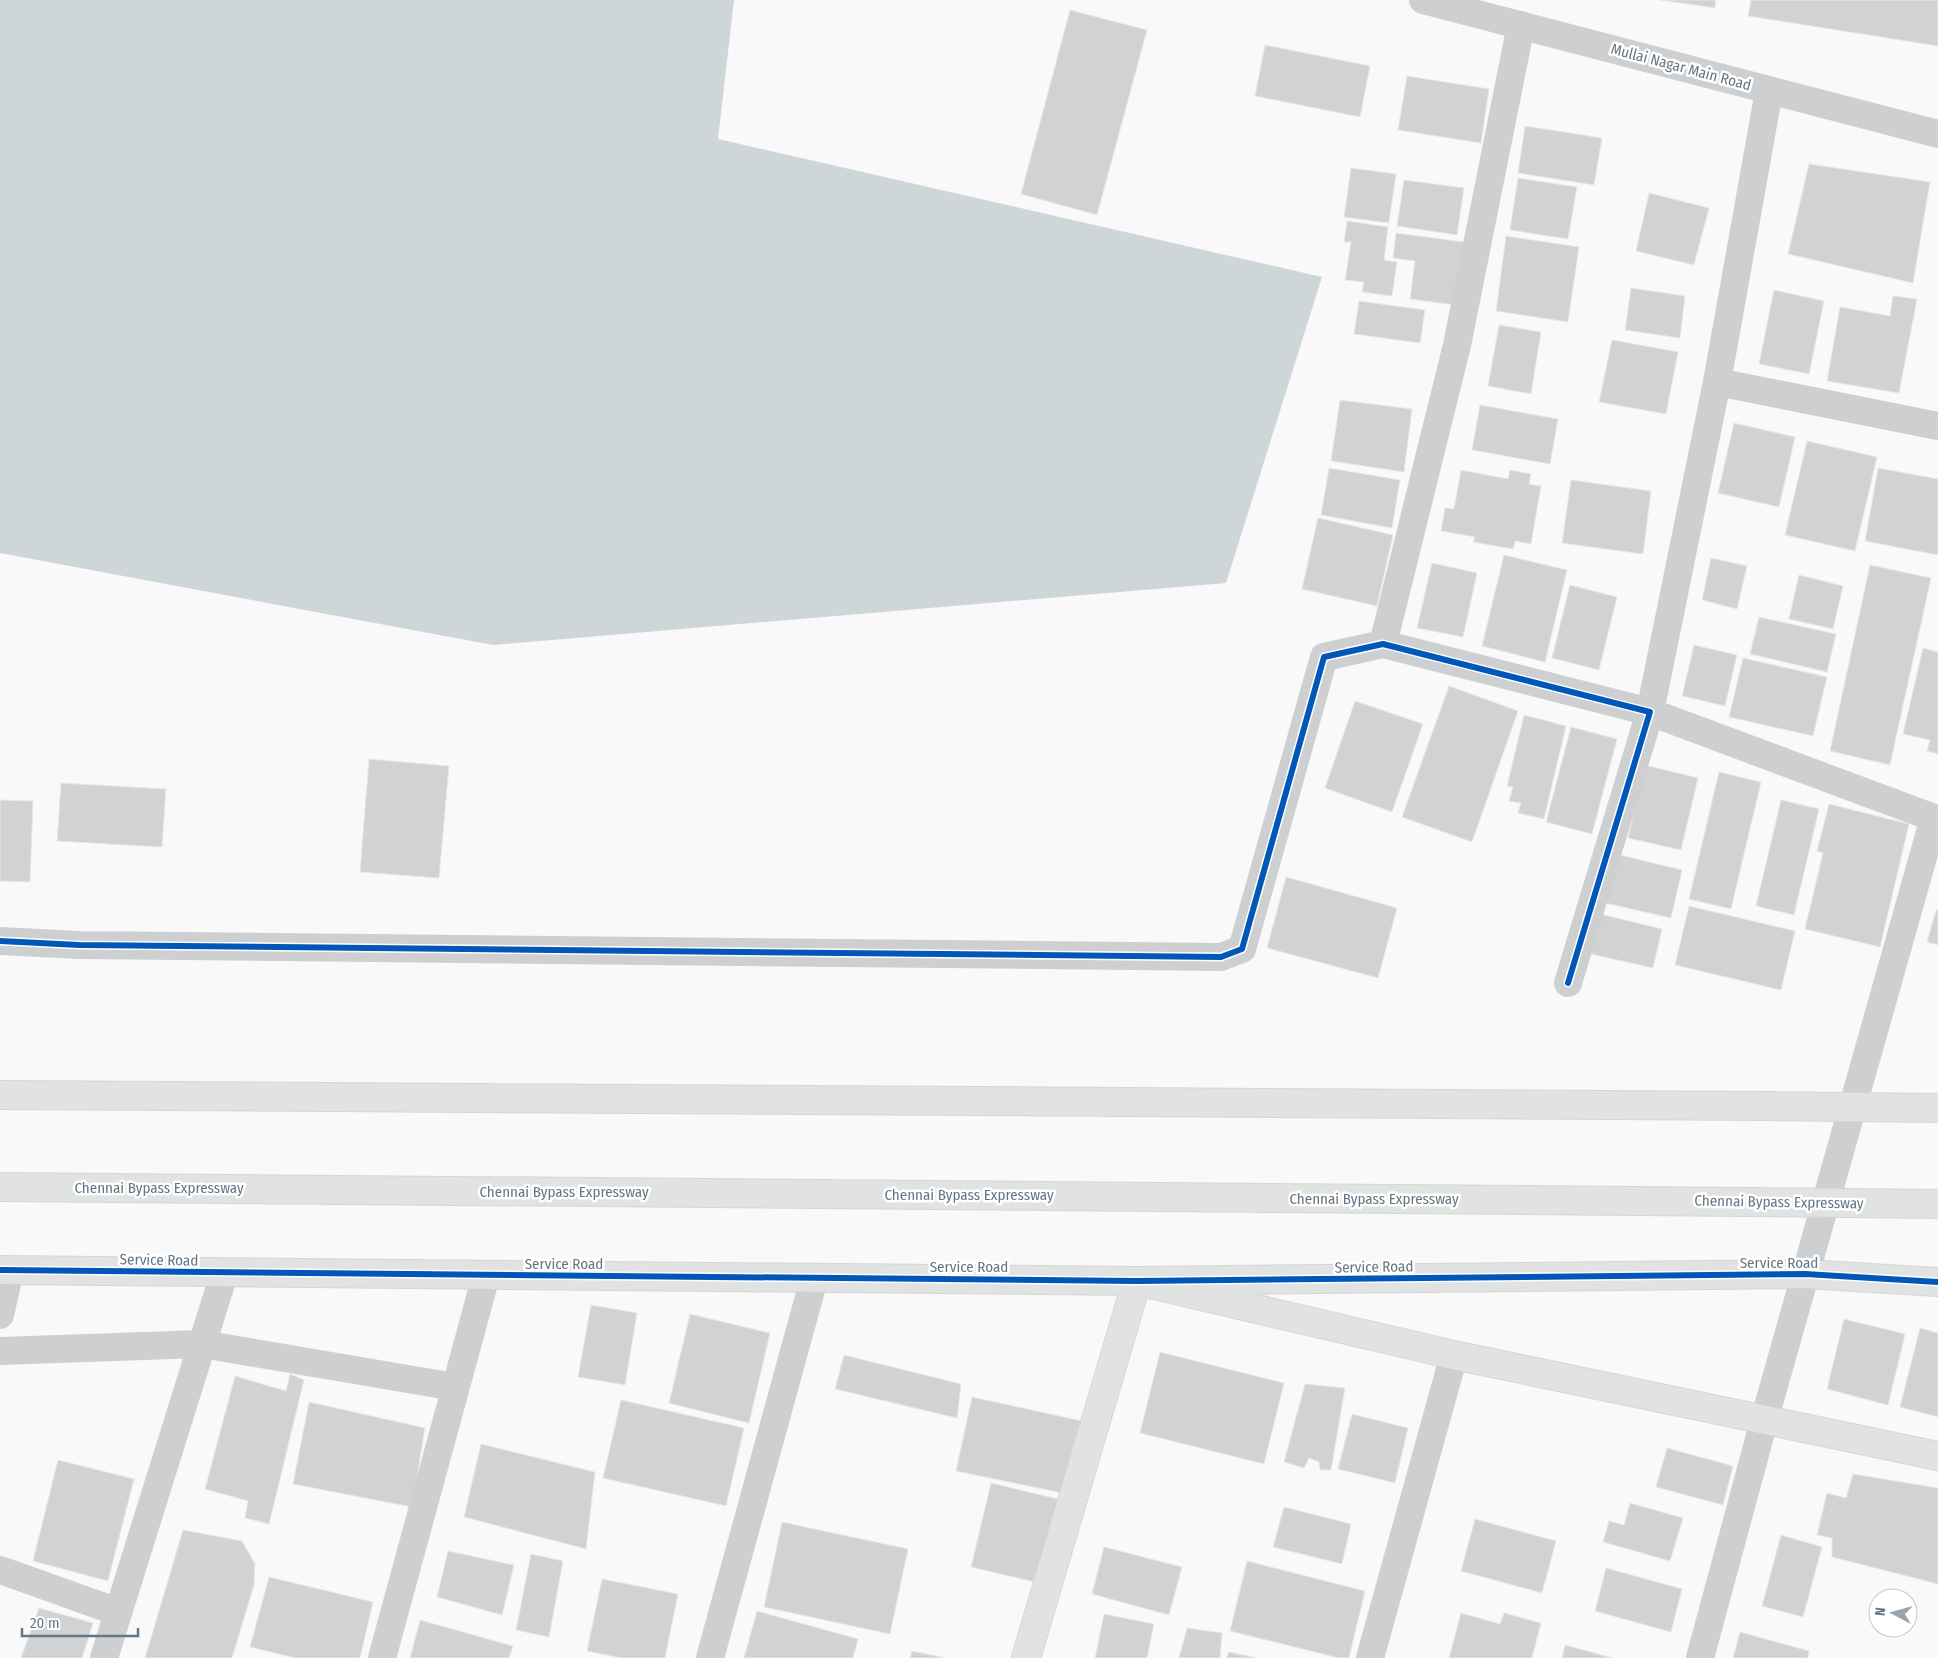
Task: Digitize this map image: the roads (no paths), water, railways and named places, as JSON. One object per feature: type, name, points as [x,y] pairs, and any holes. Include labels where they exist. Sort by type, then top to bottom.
[{"type":"main road","points":[[0,1095],[1938,1108]]},
{"type":"main road","name":"Chennai Bypass Expressway","points":[[0,1187],[1938,1204]]},
{"type":"main road","name":"Service Road","points":[[5,1270],[224,1274],[1137,1281],[1805,1274],[1938,1282]]},
{"type":"main road","points":[[1026,1658],[1137,1281],[1454,1355],[1938,1456]]},
{"type":"street","name":"Mullai Nagar Main Road","points":[[1435,1],[1769,91],[1938,134]]},
{"type":"street","points":[[1383,644],[1457,345],[1521,25]]},
{"type":"street","points":[[1568,983],[1650,712],[1717,382],[1769,91]]},
{"type":"street","points":[[1717,382],[1938,426]]},
{"type":"street","points":[[0,941],[79,945],[1221,956],[1242,949],[1324,657],[1383,644],[1650,712],[1936,819],[1805,1274],[1700,1658]]},
{"type":"street","points":[[0,1315],[5,1270]]},
{"type":"street","points":[[104,1658],[224,1274]]},
{"type":"street","points":[[382,1658],[486,1276]]},
{"type":"street","points":[[710,1658],[814,1279]]},
{"type":"street","points":[[0,1351],[202,1344],[455,1387]]},
{"type":"street","points":[[1370,1658],[1454,1355]]},
{"type":"street","points":[[0,1570],[118,1612]]}]
